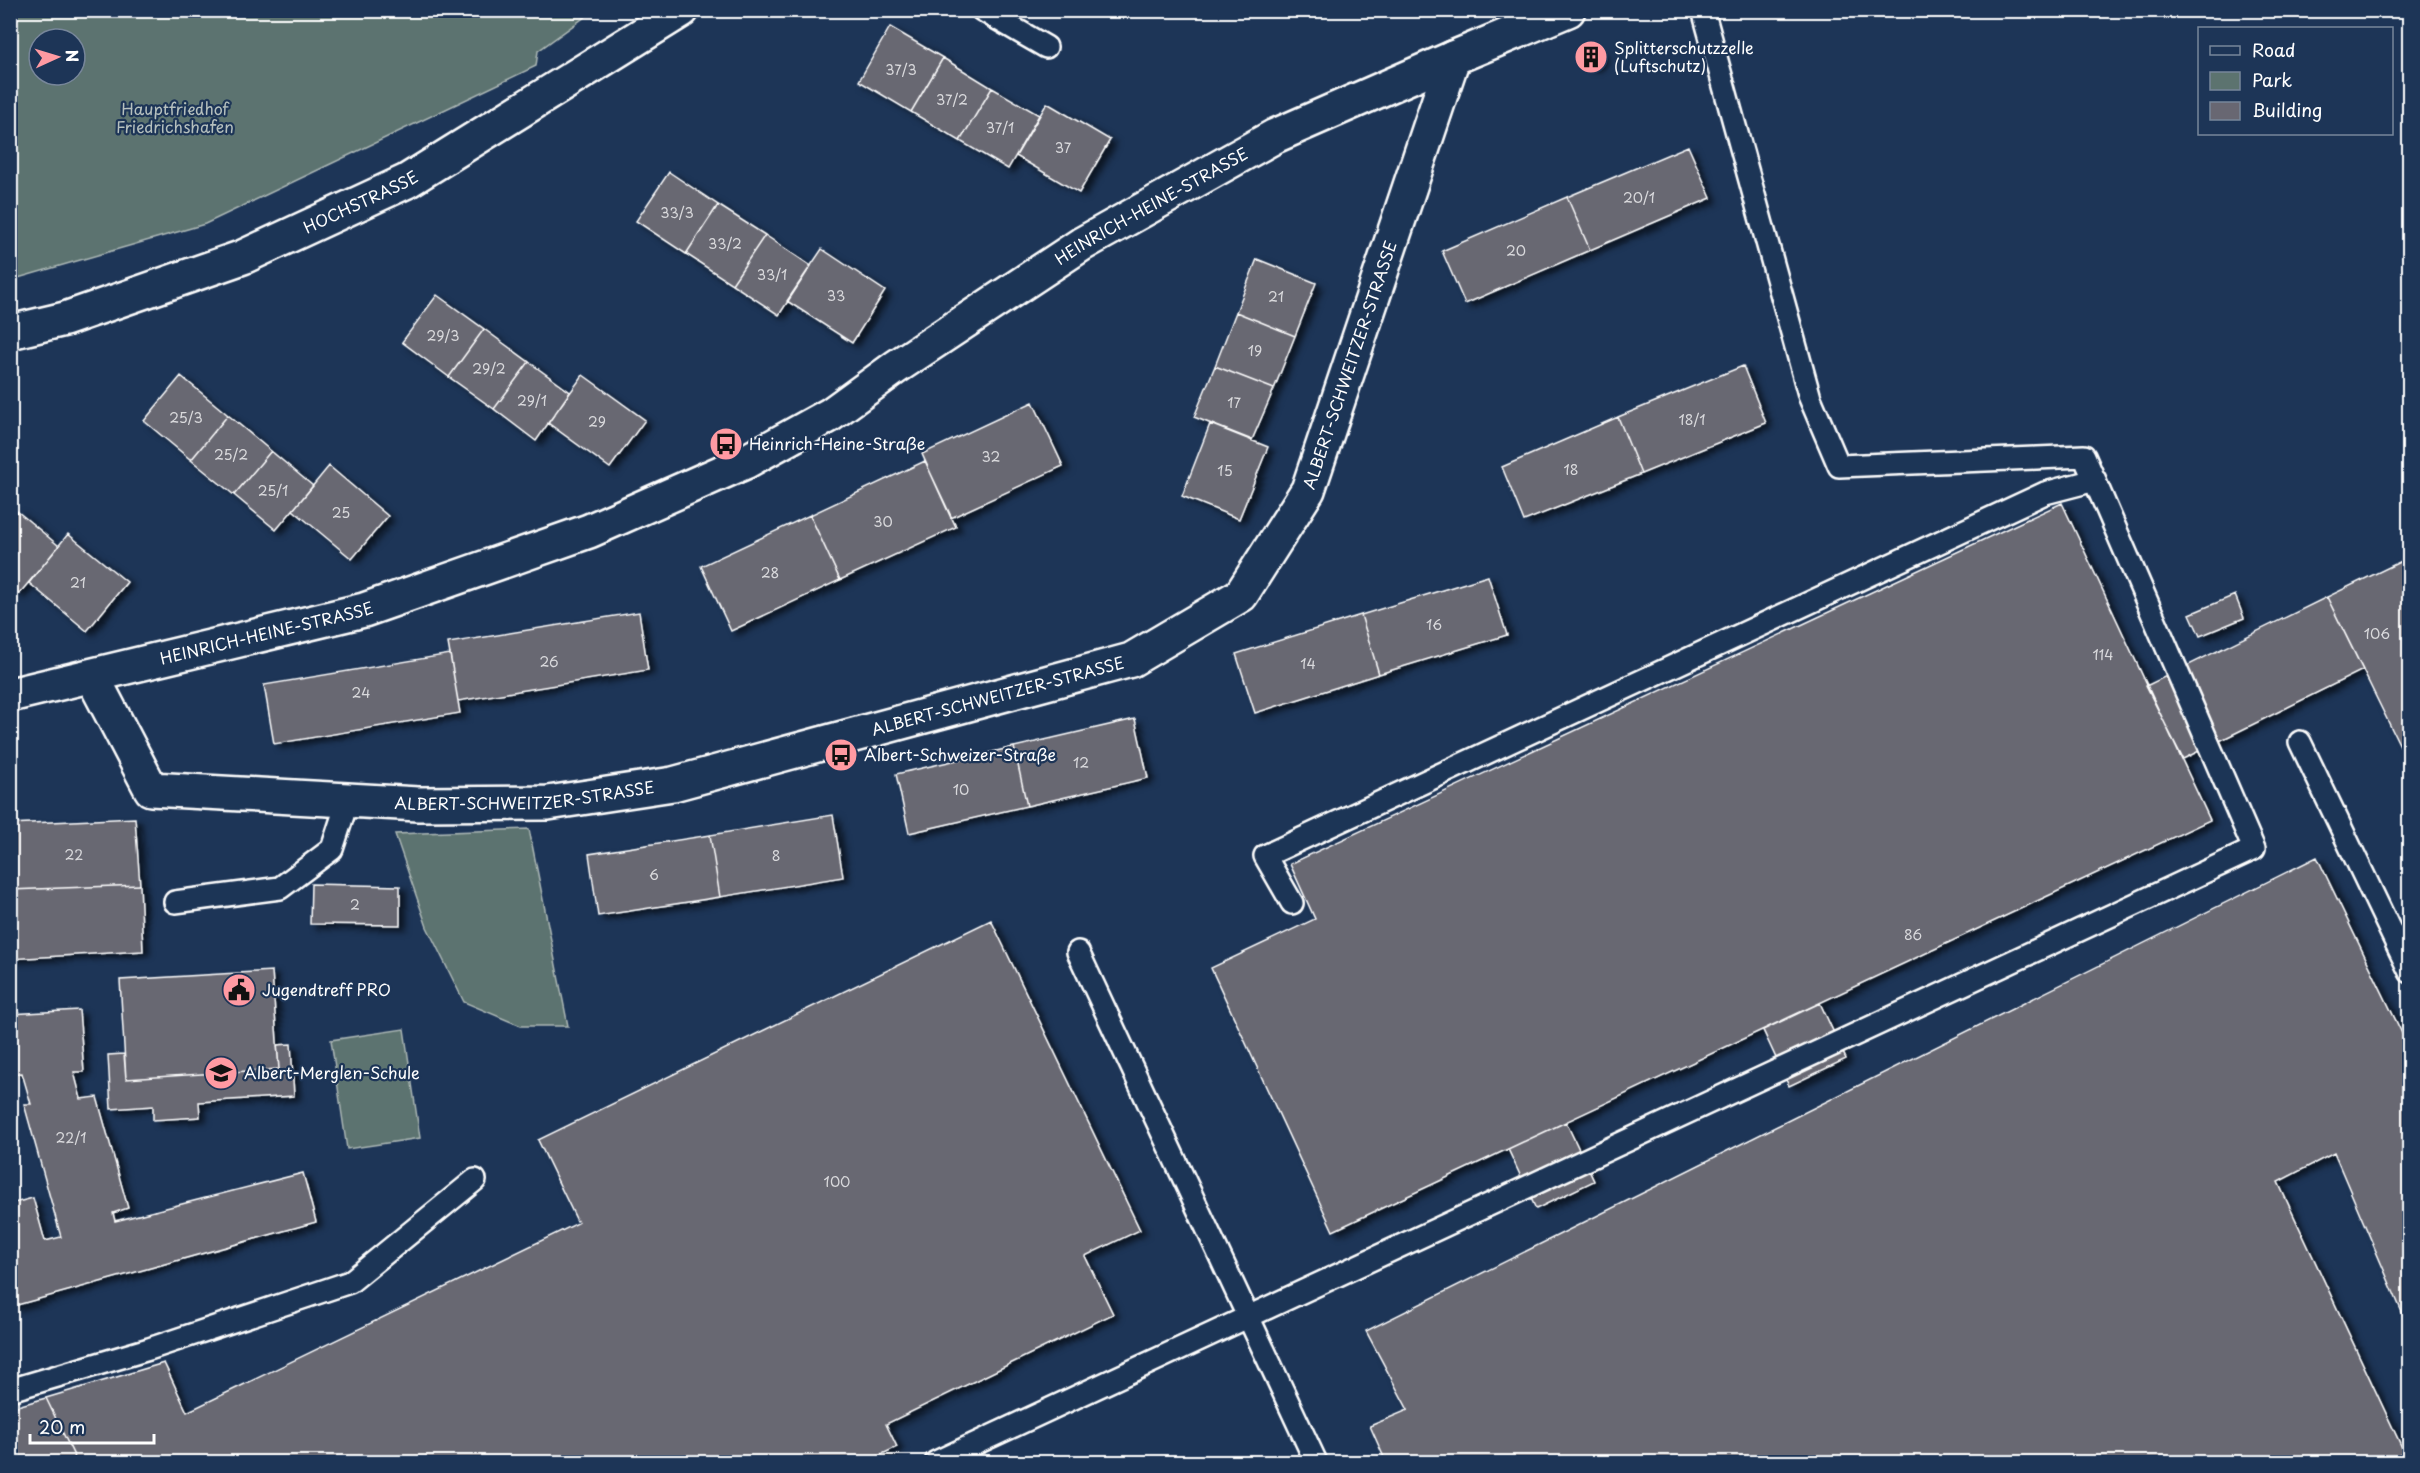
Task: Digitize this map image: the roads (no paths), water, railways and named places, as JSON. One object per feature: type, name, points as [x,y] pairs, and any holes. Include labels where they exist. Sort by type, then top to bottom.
[{"type":"street","name":"HOCHSTRASSE","points":[[10,332],[65,319],[243,257],[407,181],[682,10]]},
{"type":"street","name":"HEINRICH-HEINE-STRASSE","points":[[10,695],[364,610],[590,531],[745,462],[830,415],[896,367],[1082,244],[1275,136],[1568,10]]},
{"type":"street","name":"ALBERT-SCHWEITZER-STRASSE","points":[[92,676],[151,789],[418,804],[548,803],[673,784],[1131,660],[1241,595],[1308,490],[1453,58]]},
{"type":"lane","points":[[982,10],[1046,47]]},
{"type":"lane","points":[[936,1462],[2254,849],[2084,456],[1839,466],[1810,398],[1702,10]]},
{"type":"lane","points":[[1292,903],[1265,856],[2044,493],[2095,480]]},
{"type":"lane","points":[[2300,742],[2409,972]]},
{"type":"lane","points":[[175,902],[280,888],[332,849],[348,800]]},
{"type":"lane","points":[[1078,952],[1316,1462]]},
{"type":"lane","points":[[10,1390],[148,1349],[350,1282],[476,1180]]},
{"type":"place","name":"Splitterschutzzelle (Luftschutz)","points":[[1591,57]]},
{"type":"place","name":"Heinrich-Heine-Straße","points":[[726,444]]},
{"type":"place","name":"Albert-Schweizer-Straße","points":[[841,755]]},
{"type":"place","name":"Jugendtreff PRO","points":[[239,990]]},
{"type":"place","name":"Albert-Merglen-Schule","points":[[221,1073]]},
{"type":"park label","name":"Hauptfriedhof Friedrichshafen","points":[[175,118]]}]
